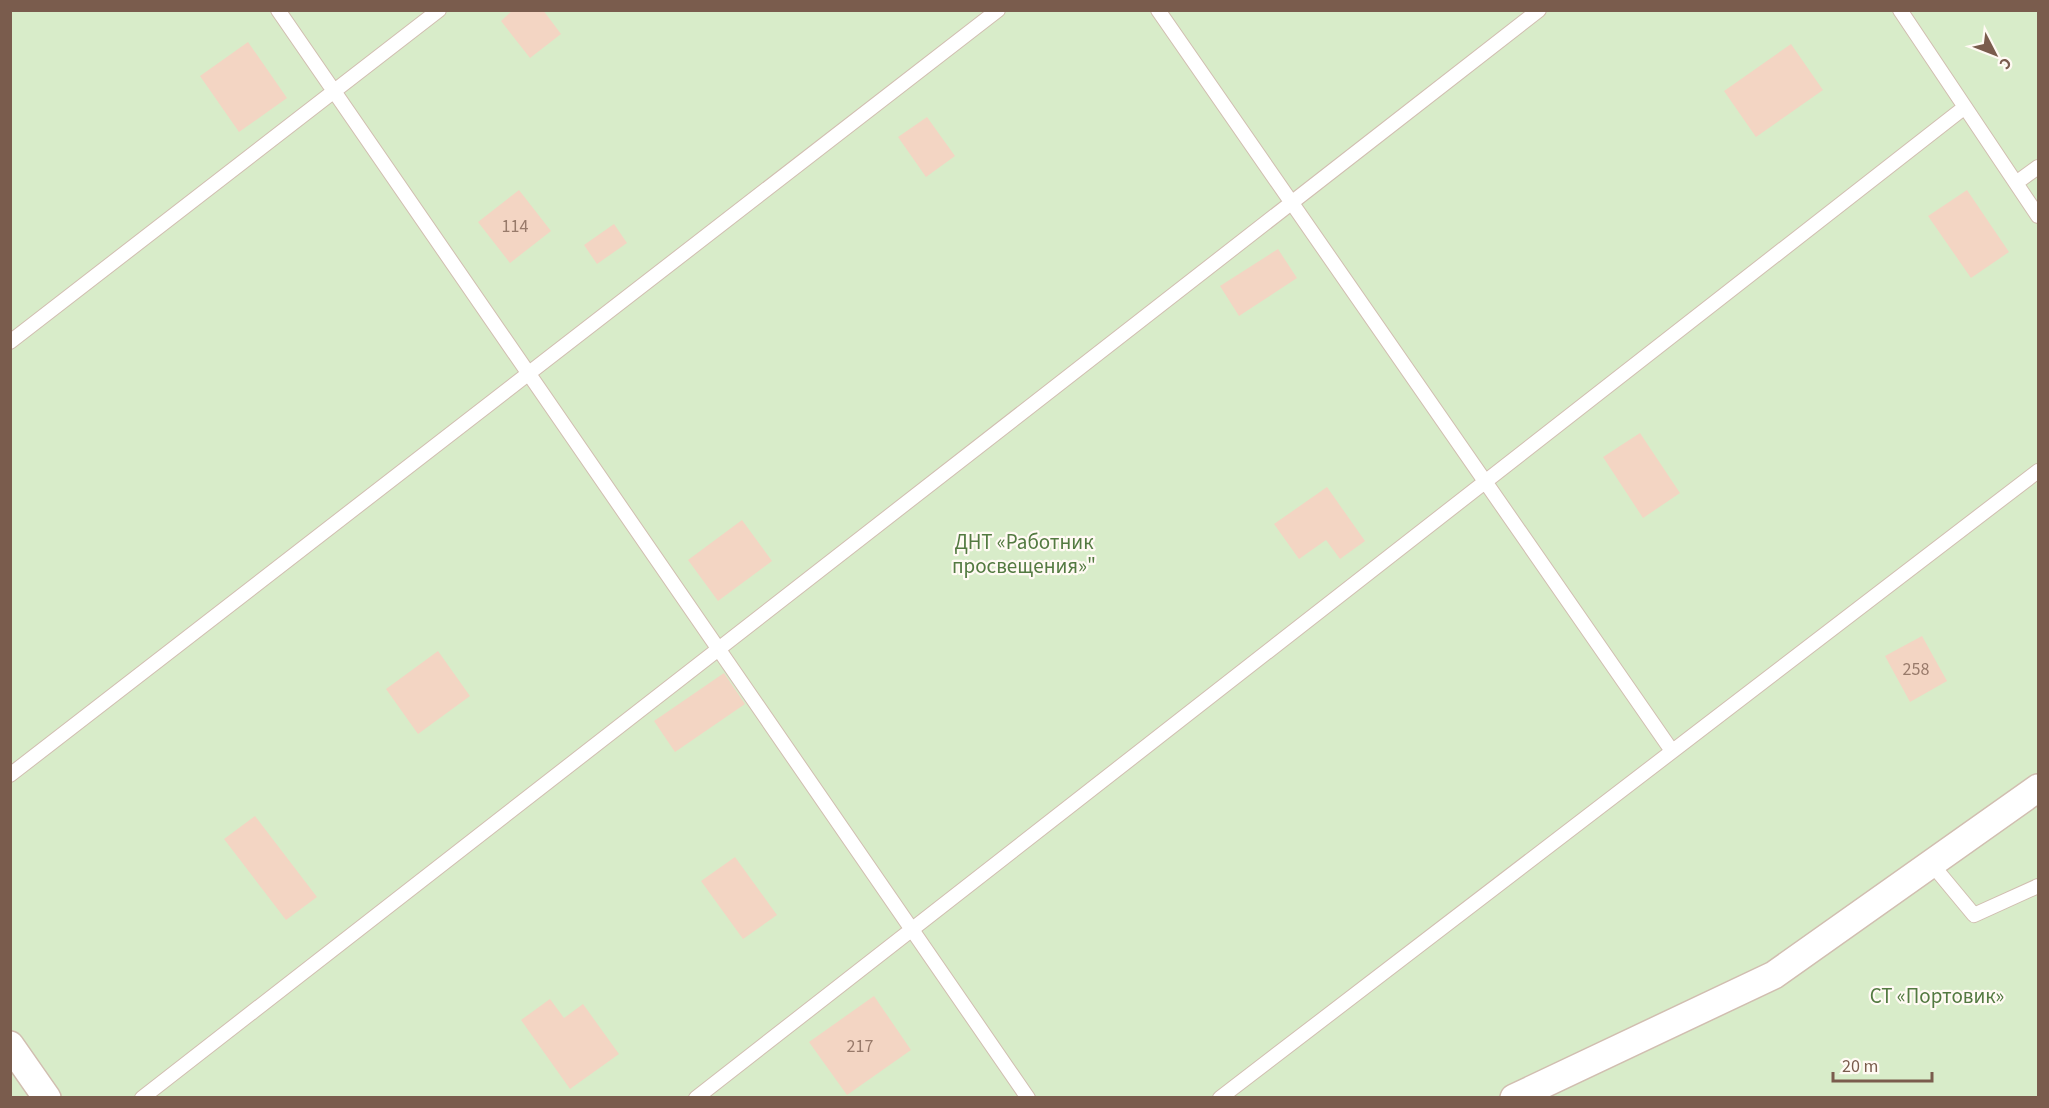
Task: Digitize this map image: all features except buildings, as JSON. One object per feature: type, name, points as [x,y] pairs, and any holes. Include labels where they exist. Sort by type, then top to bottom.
[{"type":"street","points":[[1515,1098],[1774,975],[1930,862],[2038,788]]},
{"type":"street","points":[[10,1045],[47,1098]]},
{"type":"lane","points":[[278,10],[1028,1098]]},
{"type":"lane","points":[[10,342],[439,10]]},
{"type":"lane","points":[[10,776],[998,10]]},
{"type":"lane","points":[[1158,10],[1672,751]]},
{"type":"lane","points":[[142,1098],[1539,10]]},
{"type":"lane","points":[[1900,10],[2038,216]]},
{"type":"lane","points":[[696,1098],[1965,107]]},
{"type":"lane","points":[[2016,183],[2038,167]]},
{"type":"lane","points":[[1220,1098],[2038,471]]},
{"type":"lane","points":[[1930,862],[1974,915],[2038,886]]},
{"type":"green space","name":"ДНТ «Работник просвещения»\"","points":[[10,11],[2038,11],[2038,1097],[11,1097]]},
{"type":"park label","name":"СТ «Портовик»","points":[[1937,996]]}]
